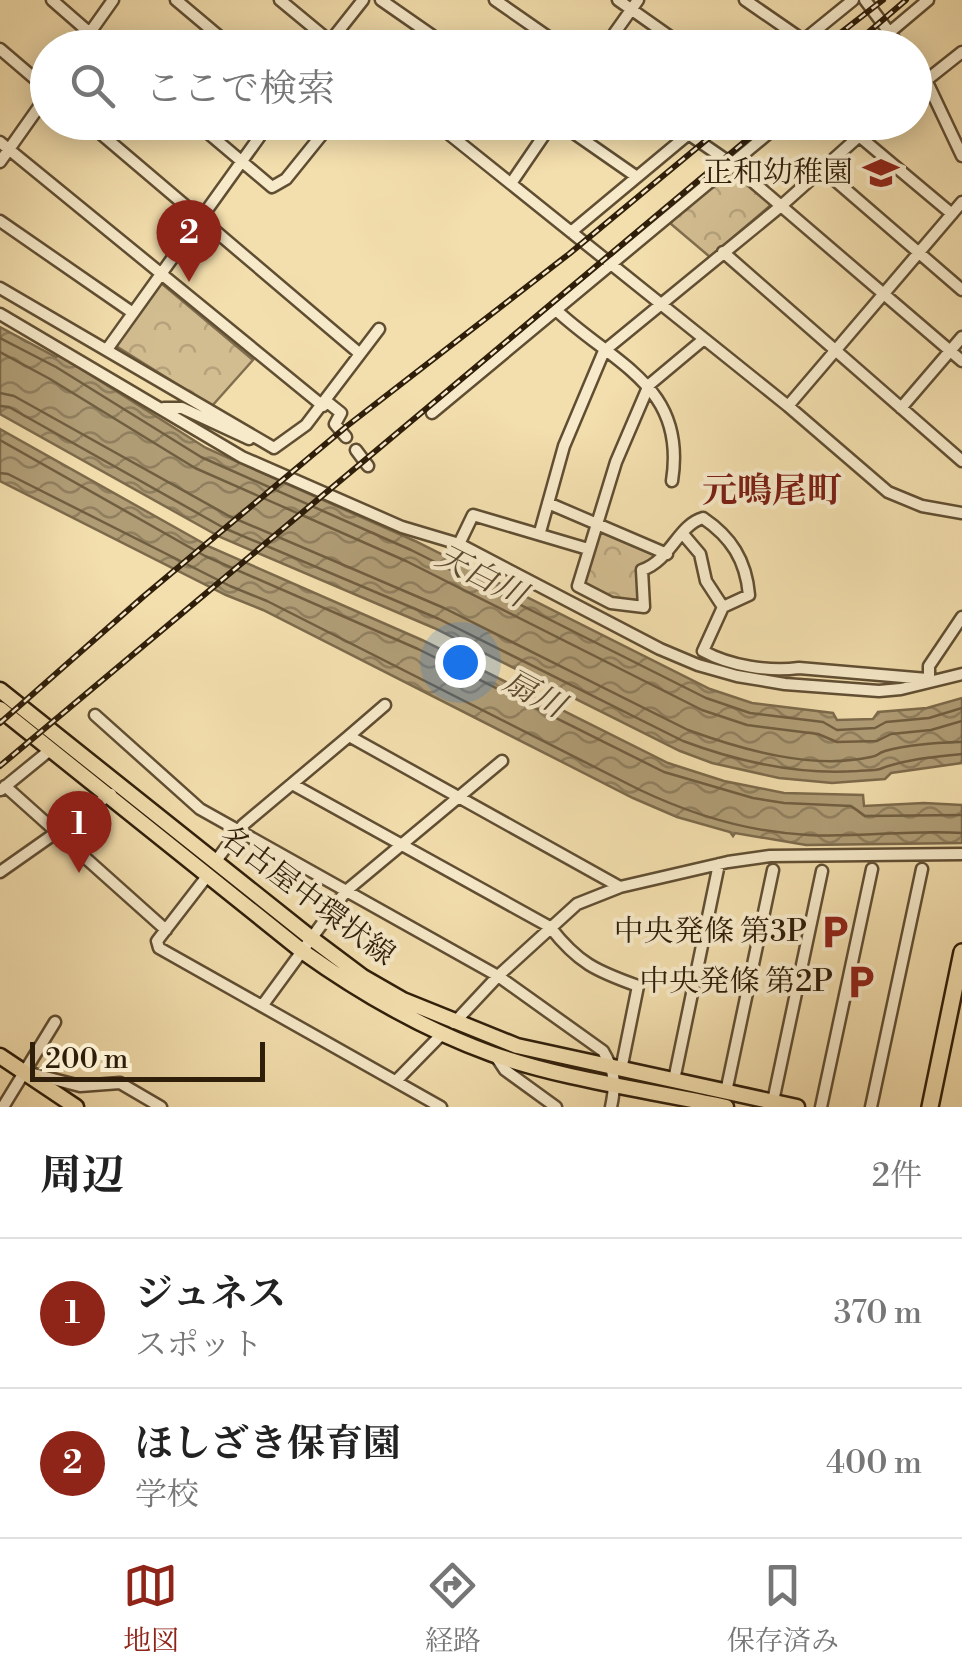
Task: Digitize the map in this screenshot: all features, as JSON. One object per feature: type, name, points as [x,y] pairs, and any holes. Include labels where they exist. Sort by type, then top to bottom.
[{"type":"highway","points":[[930,1107],[962,952]]},
{"type":"main road","name":"名古屋中環状線","points":[[0,690],[113,792]]},
{"type":"main road","name":"名古屋中環状線","points":[[0,709],[212,868],[354,988],[442,1034],[495,1055],[617,1074]]},
{"type":"main road","name":"名古屋中環状線","points":[[307,945],[403,1000],[454,1023],[533,1050],[671,1093],[724,1103],[797,1107]]},
{"type":"main road","points":[[0,1056],[76,1107]]},
{"type":"street","points":[[52,0],[87,30]]},
{"type":"street","points":[[92,30],[113,0]]},
{"type":"street","points":[[176,0],[212,30]]},
{"type":"street","points":[[280,0],[314,30]]},
{"type":"street","points":[[342,30],[364,0]]},
{"type":"street","points":[[381,0],[424,30]]},
{"type":"street","points":[[496,0],[538,30]]},
{"type":"street","points":[[618,0],[634,5],[664,30]]},
{"type":"street","points":[[747,0],[782,30]]},
{"type":"street","points":[[816,30],[853,0]]},
{"type":"street","points":[[865,0],[888,30]]},
{"type":"street","points":[[892,30],[928,0]]},
{"type":"street","points":[[617,30],[634,5]]},
{"type":"street","points":[[0,48],[30,76]]},
{"type":"street","points":[[932,75],[962,52]]},
{"type":"street","points":[[932,93],[962,156]]},
{"type":"street","points":[[0,162],[4,146],[30,114]]},
{"type":"street","points":[[108,140],[360,353]]},
{"type":"street","points":[[216,140],[272,187],[295,168],[318,140]]},
{"type":"street","points":[[108,348],[258,140]]},
{"type":"street","points":[[457,140],[788,406],[888,492],[922,506],[962,513]]},
{"type":"street","points":[[512,182],[543,140]]},
{"type":"street","points":[[583,140],[637,177]]},
{"type":"street","points":[[571,232],[683,140]]},
{"type":"street","points":[[696,140],[732,164],[962,361]]},
{"type":"street","points":[[432,413],[761,140]]},
{"type":"street","points":[[540,532],[564,446],[604,351],[781,206],[854,140]]},
{"type":"street","points":[[863,140],[952,214]]},
{"type":"street","points":[[4,146],[324,404],[341,412],[335,424],[346,437]]},
{"type":"street","points":[[822,170],[962,290]]},
{"type":"street","points":[[788,406],[962,202]]},
{"type":"street","points":[[0,221],[133,312]]},
{"type":"street","points":[[723,252],[962,461]]},
{"type":"street","points":[[0,288],[274,448]]},
{"type":"street","points":[[556,310],[649,386],[663,404],[674,440],[672,482]]},
{"type":"street","points":[[0,314],[242,457],[402,527],[459,544],[698,665],[785,684],[879,691],[962,674]]},
{"type":"street","points":[[274,448],[306,425],[379,329]]},
{"type":"street","points":[[902,408],[962,338]]},
{"type":"street","points":[[704,339],[649,386],[616,462],[578,586],[611,603],[644,607],[642,570],[656,565],[694,520],[703,518],[722,530],[739,554],[748,594],[723,607],[703,651],[719,660],[782,670],[800,668],[928,681]]},
{"type":"street","points":[[164,408],[182,408],[274,448]]},
{"type":"street","points":[[356,450],[368,466]]},
{"type":"street","points":[[548,503],[666,554]]},
{"type":"street","points":[[459,544],[472,515],[588,549]]},
{"type":"street","points":[[683,534],[700,554],[706,581],[723,607]]},
{"type":"street","points":[[928,681],[928,666],[962,617]]},
{"type":"street","points":[[385,705],[238,831],[158,942],[159,948],[440,1107]]},
{"type":"street","points":[[95,715],[200,809],[498,976],[603,1051],[617,1074]]},
{"type":"street","points":[[349,736],[620,886]]},
{"type":"street","points":[[50,750],[2,789],[57,832],[166,930]]},
{"type":"street","points":[[262,1006],[346,892],[502,761]]},
{"type":"street","points":[[292,784],[550,927],[571,954],[602,973],[638,986],[611,1107]]},
{"type":"street","points":[[0,872],[113,792]]},
{"type":"street","points":[[454,1023],[550,927],[589,897],[620,886],[720,864],[790,854],[962,854]]},
{"type":"street","points":[[671,1093],[720,864]]},
{"type":"street","points":[[822,1107],[872,869]]},
{"type":"street","points":[[871,1107],[922,869]]},
{"type":"street","points":[[724,1103],[773,870]]},
{"type":"street","points":[[773,1105],[822,871]]},
{"type":"street","points":[[3,1107],[55,1022]]},
{"type":"street","points":[[396,1081],[442,1034]]},
{"type":"street","points":[[495,1055],[505,1070],[556,1107]]},
{"type":"street","points":[[26,1073],[80,1086],[120,1084],[161,1107]]},
{"type":"green space","points":[[729,171],[772,204],[710,257],[671,224],[672,217]]},
{"type":"green space","points":[[161,283],[253,360],[212,406],[116,346]]},
{"type":"green space","points":[[600,528],[658,552],[659,560],[638,567],[638,600],[613,599],[583,582]]},
{"type":"water","name":"天白川","points":[[0,327],[56,357],[59,355],[206,448],[415,541],[710,689],[752,703],[833,713],[837,720],[873,719],[878,712],[927,708],[962,698],[962,763],[891,773],[885,779],[832,783],[779,778],[712,763],[680,751],[434,628],[220,537],[0,414]]},
{"type":"water","name":"扇川","points":[[0,429],[210,547],[422,640],[668,763],[724,781],[784,793],[863,795],[864,806],[962,805],[962,843],[806,845],[735,833],[733,836],[677,817],[0,481]]},
{"type":"railway","points":[[844,30],[883,0]]},
{"type":"railway","points":[[871,30],[906,0]]},
{"type":"railway","points":[[0,723],[347,426],[569,254],[706,140]]},
{"type":"railway","points":[[0,766],[747,140]]},
{"type":"place","name":"正和幼稚園","points":[[881,173]]},
{"type":"place","name":"ほしざき保育園","points":[[189,282]]},
{"type":"place","name":"ジュネス","points":[[79,873]]},
{"type":"place","name":"中央発條 第3P","points":[[835,932]]},
{"type":"place","name":"中央発條 第2P","points":[[861,982]]},
{"type":"district","name":"元鳴尾町","points":[[772,491]]}]
